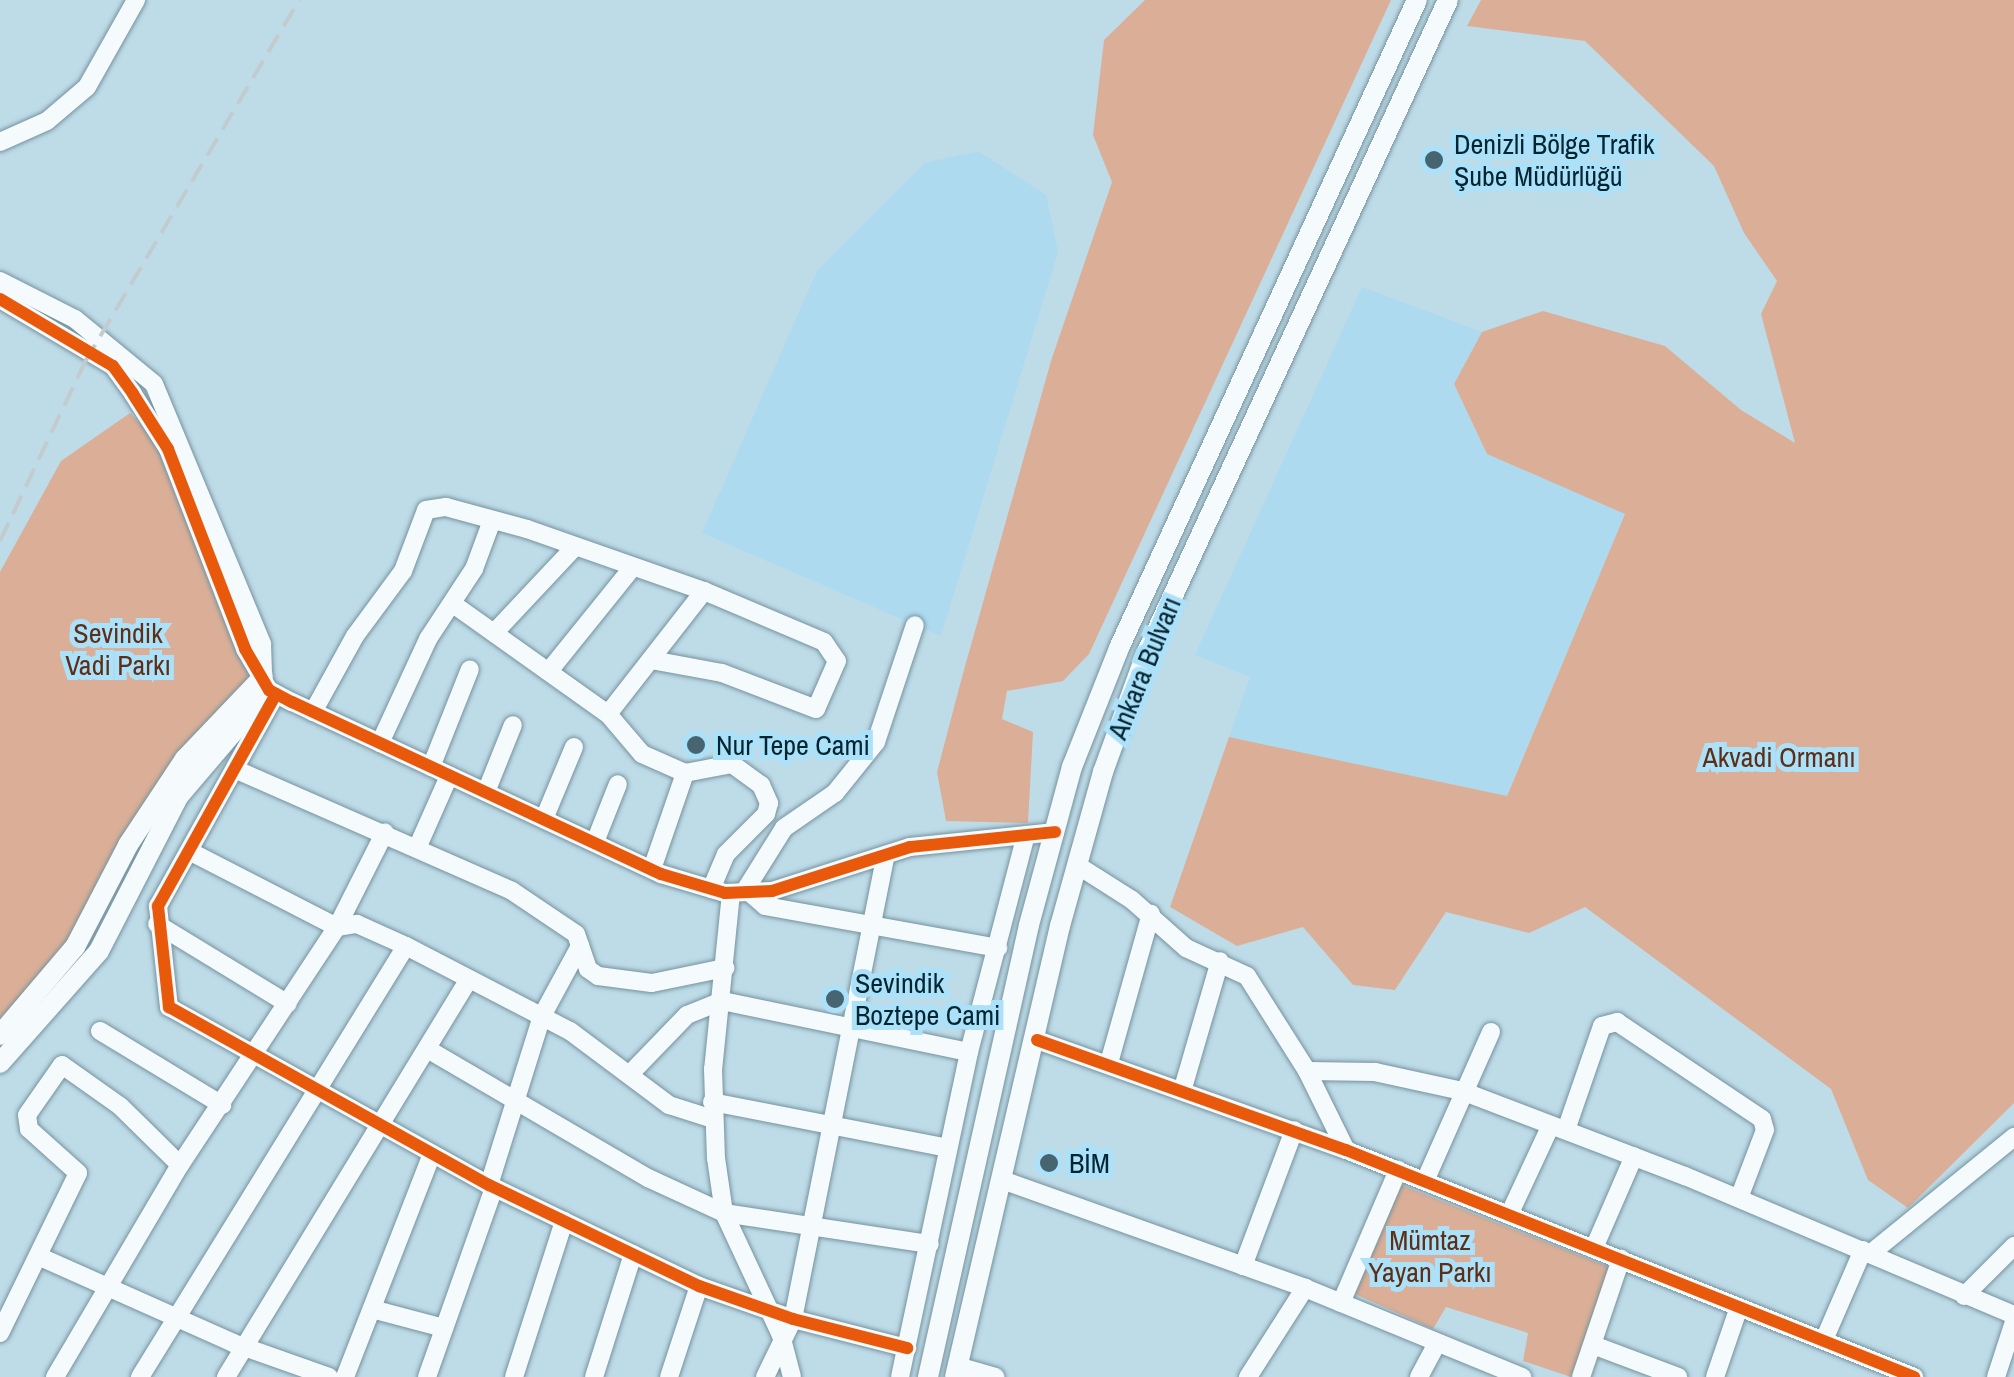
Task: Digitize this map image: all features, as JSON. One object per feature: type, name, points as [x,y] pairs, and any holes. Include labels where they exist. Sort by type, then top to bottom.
[{"type":"main road","name":"Ankara Bulvarı","points":[[928,1377],[1055,832],[1120,648],[1416,0]]},
{"type":"main road","name":"Ankara Bulvarı","points":[[956,1372],[1005,1181],[1077,866],[1146,654],[1448,0]]},
{"type":"main road","points":[[1422,57],[1457,0]]},
{"type":"main road","points":[[0,1035],[75,947],[128,845],[185,759],[270,687]]},
{"type":"main road","points":[[0,1063],[98,951],[169,811],[270,687]]},
{"type":"street","points":[[0,142],[47,120],[88,87],[136,0]]},
{"type":"street","points":[[0,282],[76,318],[154,384],[262,644],[270,687],[239,771],[158,906],[168,1007],[318,1086],[382,1127],[491,1186],[699,1286],[793,1319],[907,1348]]},
{"type":"street","points":[[0,299],[113,366],[168,450],[245,649],[270,687],[313,712],[652,869],[712,889],[741,893],[772,891],[886,856],[955,840],[1055,832]]},
{"type":"street","points":[[313,712],[355,636],[403,571],[426,510],[446,507],[704,591],[836,651],[816,709],[722,673],[652,660]]},
{"type":"street","points":[[380,744],[428,639],[453,604],[491,523]]},
{"type":"street","points":[[494,633],[572,550]]},
{"type":"street","points":[[549,671],[633,568]]},
{"type":"street","points":[[608,714],[704,591]]},
{"type":"street","points":[[453,604],[608,714],[642,754],[685,773],[744,767],[770,803],[726,854],[712,889]]},
{"type":"street","points":[[792,1377],[782,1341],[763,1308],[724,1213],[712,1111],[725,968],[741,893],[784,828],[835,793],[876,742],[915,625]]},
{"type":"street","points":[[431,767],[470,669]]},
{"type":"street","points":[[486,792],[513,725]]},
{"type":"street","points":[[544,819],[574,747]]},
{"type":"street","points":[[239,771],[418,846],[560,920],[580,946],[588,969],[621,981],[652,983],[725,968]]},
{"type":"street","points":[[652,869],[685,773]]},
{"type":"street","points":[[418,846],[450,776]]},
{"type":"street","points":[[595,842],[618,784]]},
{"type":"street","points":[[55,1377],[180,1166],[337,927],[385,832]]},
{"type":"street","points":[[900,1377],[970,1052],[1026,834]]},
{"type":"street","points":[[191,852],[337,927],[357,924],[542,1016],[630,1074],[669,1105],[948,1148]]},
{"type":"street","points":[[765,1377],[793,1319],[836,1128],[850,1029],[886,856]]},
{"type":"street","points":[[1077,866],[1151,914],[1186,948],[1247,976],[1308,1071],[1346,1150]]},
{"type":"street","points":[[741,893],[765,906],[998,948]]},
{"type":"street","points":[[1109,1063],[1151,914]]},
{"type":"street","points":[[157,924],[288,1004]]},
{"type":"street","points":[[140,1377],[406,946]]},
{"type":"street","points":[[427,1377],[520,1101],[542,1016],[580,946]]},
{"type":"street","points":[[1182,1088],[1220,961]]},
{"type":"street","points":[[226,1377],[468,981]]},
{"type":"street","points":[[630,1074],[687,1015],[722,1001],[970,1052]]},
{"type":"street","points":[[1509,1214],[1559,1127],[1602,1026],[1617,1022],[1762,1119],[1765,1130],[1739,1198]]},
{"type":"street","points":[[100,1031],[222,1105]]},
{"type":"street","points":[[1425,1181],[1491,1032]]},
{"type":"street","points":[[1037,1040],[1182,1088],[1398,1170],[1824,1340],[1867,1368],[1914,1377]]},
{"type":"street","points":[[429,1050],[648,1178],[724,1213],[815,1222],[930,1244]]},
{"type":"street","points":[[0,1334],[78,1173],[29,1129],[27,1116],[62,1065],[120,1106],[180,1166]]},
{"type":"street","points":[[1308,1071],[1375,1072],[1462,1092],[1634,1156],[1867,1252],[2014,1319],[2004,1370]]},
{"type":"street","points":[[1242,1266],[1294,1130]]},
{"type":"street","points":[[1824,1340],[1867,1252],[2014,1137]]},
{"type":"street","points":[[345,1377],[432,1154]]},
{"type":"street","points":[[1594,1248],[1634,1156]]},
{"type":"street","points":[[1341,1303],[1398,1170]]},
{"type":"street","points":[[1005,1181],[1305,1288],[1520,1376]]},
{"type":"street","points":[[514,1377],[564,1221]]},
{"type":"street","points":[[1964,1296],[2014,1246]]},
{"type":"street","points":[[594,1377],[633,1254]]},
{"type":"street","points":[[38,1256],[173,1318],[329,1377]]},
{"type":"street","points":[[1581,1377],[1622,1259]]},
{"type":"street","points":[[670,1377],[699,1286]]},
{"type":"street","points":[[1254,1375],[1305,1288]]},
{"type":"street","points":[[1716,1377],[1739,1307]]},
{"type":"street","points":[[372,1309],[444,1328]]},
{"type":"street","points":[[1419,1377],[1436,1344]]},
{"type":"street","points":[[1592,1345],[1678,1377]]},
{"type":"street","points":[[956,1372],[995,1377]]},
{"type":"shaded area","points":[[978,151],[1046,195],[1058,252],[941,636],[702,533],[817,271],[925,163]]},
{"type":"shaded area","points":[[1362,287],[1482,332],[1454,384],[1487,454],[1625,514],[1506,797],[1229,737],[1250,677],[1195,655]]},
{"type":"green space","points":[[1145,0],[1391,0],[1089,654],[1063,681],[1007,691],[1002,719],[1033,732],[1028,823],[946,821],[937,772],[1051,361],[1112,182],[1093,135],[1104,40]]},
{"type":"green space","name":"Akvadi Ormanı","points":[[1481,0],[2014,0],[2014,1103],[1908,1208],[1868,1180],[1831,1089],[1585,907],[1529,933],[1446,912],[1395,990],[1353,985],[1303,927],[1237,946],[1170,907],[1229,737],[1507,796],[1625,514],[1487,454],[1454,384],[1482,332],[1543,311],[1665,346],[1741,410],[1795,443],[1761,314],[1777,281],[1744,233],[1714,166],[1585,41],[1467,26]]},
{"type":"green space","name":"Sevindik Vadi Parkı","points":[[130,413],[170,456],[263,677],[219,719],[97,907],[0,1038],[0,572],[61,461]]},
{"type":"green space","name":"Mümtaz Yayan Parkı","points":[[1401,1185],[1611,1268],[1571,1377],[1523,1361],[1528,1333],[1446,1307],[1433,1329],[1355,1294]]},
{"type":"railway","points":[[0,541],[85,362],[299,0]]},
{"type":"cycle path","points":[[0,299],[113,366],[168,449],[245,649],[269,690],[292,702],[661,874],[725,893],[772,891],[910,847],[1055,832]]},
{"type":"cycle path","points":[[276,694],[158,906],[169,1007],[489,1185],[699,1286],[793,1319],[907,1348]]},
{"type":"cycle path","points":[[1037,1040],[1346,1150],[1914,1377]]},
{"type":"place","name":"Denizli Bölge Trafik Şube Müdürlüğü","points":[[1434,160]]},
{"type":"place","name":"Nur Tepe Cami","points":[[696,745]]},
{"type":"place","name":"Sevindik Boztepe Cami","points":[[835,999]]},
{"type":"place","name":"BİM","points":[[1049,1163]]}]
